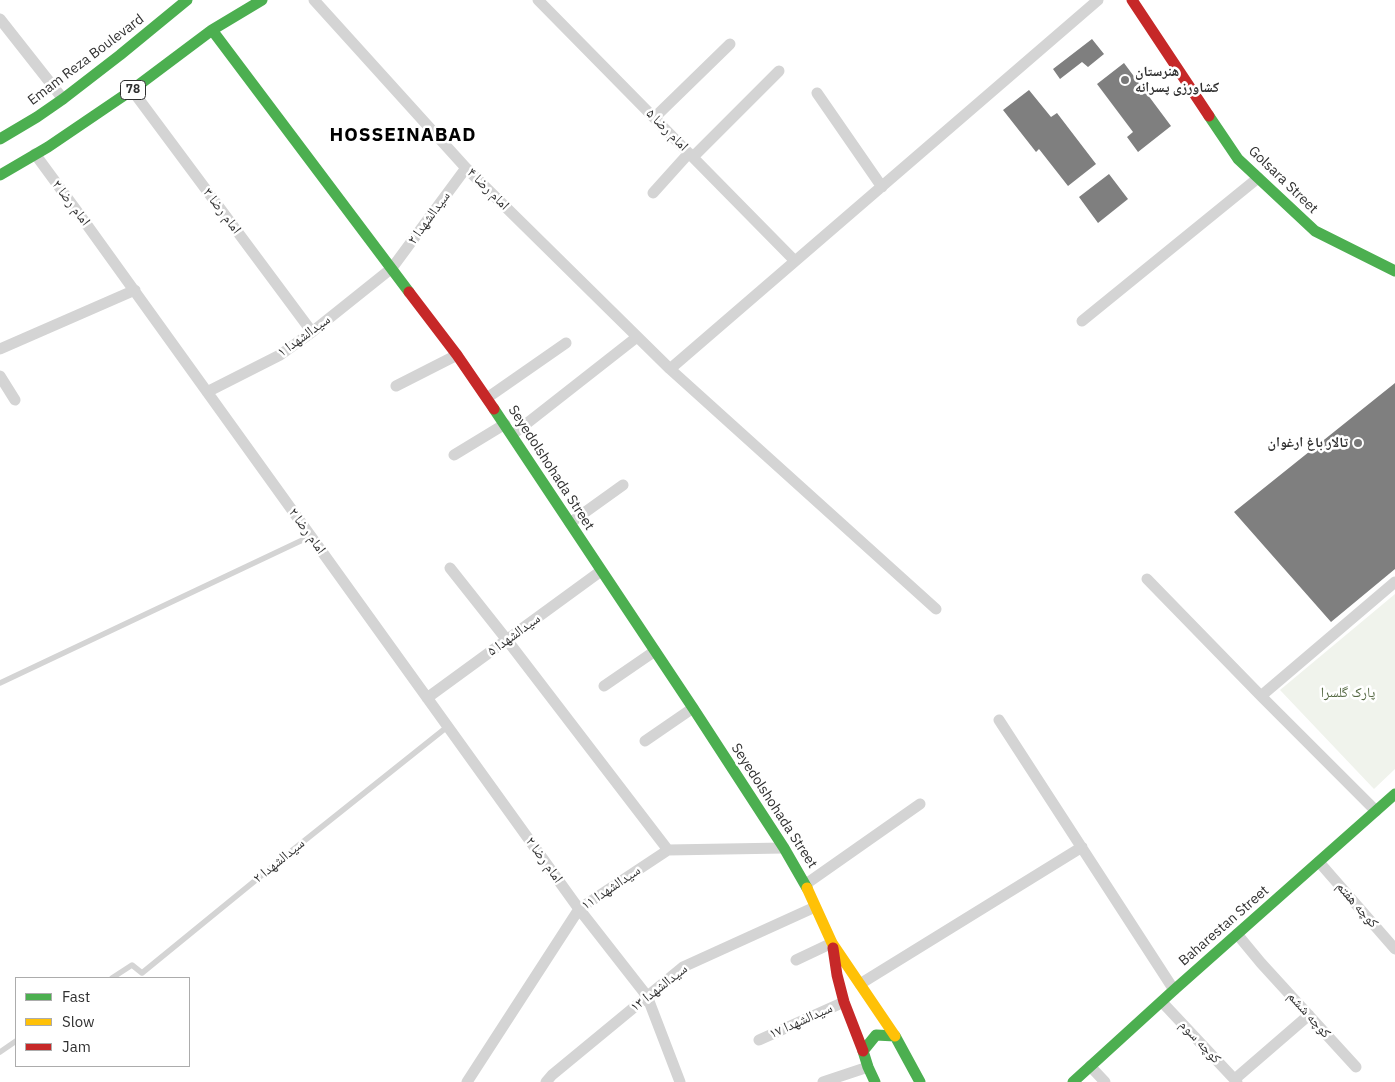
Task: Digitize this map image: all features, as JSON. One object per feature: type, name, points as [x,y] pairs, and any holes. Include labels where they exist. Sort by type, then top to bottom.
[{"type":"street","name":"Emam Reza Boulevard","points":[[0,139],[63,99],[187,0]]},
{"type":"street","name":"78","points":[[0,175],[132,90],[212,30],[262,0]]},
{"type":"street","name":"امام رضا ۴","points":[[314,0],[466,168],[637,337],[936,609]]},
{"type":"street","name":"امام رضا ۵","points":[[538,0],[795,261]]},
{"type":"street","points":[[670,369],[1098,0]]},
{"type":"street","name":"Golsara Street","points":[[1132,0],[1238,160],[1315,231],[1395,271]]},
{"type":"street","points":[[0,19],[63,99]]},
{"type":"street","name":"Seyedolshohada Street","points":[[212,30],[457,355],[505,424],[784,848],[806,884],[832,943]]},
{"type":"street","points":[[654,118],[730,44]]},
{"type":"street","points":[[653,193],[779,71]]},
{"type":"street","name":"امام رضا ۳","points":[[132,90],[312,332]]},
{"type":"street","points":[[817,93],[882,187]]},
{"type":"street","name":"امام رضا ۲","points":[[35,154],[135,290],[579,909],[647,996],[680,1082]]},
{"type":"street","name":"سیدالشهدا ۲","points":[[392,268],[466,168]]},
{"type":"street","points":[[1082,321],[1258,178]]},
{"type":"street","name":"سیدالشهدا ۱","points":[[207,392],[280,355],[392,268]]},
{"type":"street","points":[[0,350],[135,290]]},
{"type":"street","points":[[512,435],[637,337]]},
{"type":"street","points":[[487,398],[566,343]]},
{"type":"street","points":[[396,386],[457,355]]},
{"type":"street","points":[[0,376],[15,400]]},
{"type":"street","points":[[454,455],[505,424]]},
{"type":"street","points":[[570,523],[622,485]]},
{"type":"street","points":[[450,568],[668,850],[784,848]]},
{"type":"street","name":"سیدالشهدا ۵","points":[[427,698],[602,571]]},
{"type":"street","points":[[1147,578],[1376,811]]},
{"type":"street","points":[[1261,696],[1395,582]]},
{"type":"street","points":[[604,686],[655,651]]},
{"type":"street","points":[[645,740],[693,708]]},
{"type":"street","points":[[999,720],[1174,990]]},
{"type":"street","name":"Baharestan Street","points":[[1073,1082],[1395,794]]},
{"type":"street","points":[[806,884],[920,804]]},
{"type":"street","points":[[860,984],[1082,847]]},
{"type":"street","name":"سیدالشهدا ۱۱","points":[[467,1082],[579,909],[668,850]]},
{"type":"street","name":"کوچه هفتم","points":[[1319,862],[1393,942]]},
{"type":"street","name":"سیدالشهدا ۱۳","points":[[552,1080],[647,996],[683,967],[815,907]]},
{"type":"street","name":"کوچه ششم","points":[[1237,934],[1356,1067]]},
{"type":"street","points":[[832,943],[895,1036],[920,1082]]},
{"type":"street","points":[[796,960],[832,943]]},
{"type":"street","points":[[832,943],[844,1002],[875,1082]]},
{"type":"street","name":"سیدالشهدا ۱۷","points":[[759,1040],[844,1002]]},
{"type":"street","name":"کوچه سوم","points":[[1162,1002],[1236,1081]]},
{"type":"street","points":[[1236,1081],[1309,1015]]},
{"type":"street","points":[[863,1051],[876,1035],[895,1036]]},
{"type":"street","points":[[1090,1066],[1105,1082]]},
{"type":"street","points":[[823,1082],[868,1067]]},
{"type":"lane","points":[[0,683],[311,536]]},
{"type":"lane","name":"سیدالشهدا ۲","points":[[114,977],[132,965],[142,973],[296,847],[448,727]]},
{"type":"lane","points":[[0,1052],[15,1042]]},
{"type":"green space","name":"پارک گلسرا","points":[[1395,594],[1395,769],[1374,789],[1280,690]]},
{"type":"building","points":[[1092,39],[1104,54],[1088,67],[1082,62],[1060,79],[1053,69]]},
{"type":"building","points":[[1124,63],[1171,126],[1138,152],[1127,137],[1133,132],[1097,84]]},
{"type":"building","points":[[1029,90],[1051,117],[1057,113],[1096,164],[1068,186],[1039,149],[1036,152],[1003,110]]},
{"type":"building","points":[[1109,174],[1128,199],[1098,223],[1079,197]]},
{"type":"building","name":"تالار باغ ارغوان","points":[[1395,383],[1395,569],[1331,622],[1234,512]]},
{"type":"traffic: fast","points":[[0,139],[63,99],[187,0]]},
{"type":"traffic: fast","points":[[0,175],[48,147],[132,90],[212,30],[262,0]]},
{"type":"traffic: fast","points":[[212,30],[409,292]]},
{"type":"traffic: fast","points":[[1209,116],[1238,159],[1315,231],[1395,271]]},
{"type":"traffic: fast","points":[[494,409],[693,708],[784,848],[807,888]]},
{"type":"traffic: fast","points":[[1073,1082],[1395,794]]},
{"type":"traffic: fast","points":[[875,1082],[863,1051],[876,1035],[895,1036],[920,1082]]},
{"type":"traffic: slow","points":[[807,888],[832,943],[895,1036]]},
{"type":"traffic: jam","points":[[1132,0],[1209,116]]},
{"type":"traffic: jam","points":[[409,292],[457,355],[494,409]]},
{"type":"traffic: jam","points":[[833,948],[844,1002],[863,1051]]},
{"type":"place","name":"هنرستان کشاورزی پسرانه","points":[[1125,80]]},
{"type":"place","name":"تالار باغ ارغوان","points":[[1358,443]]},
{"type":"district","name":"HOSSEINABAD","points":[[403,136]]}]
